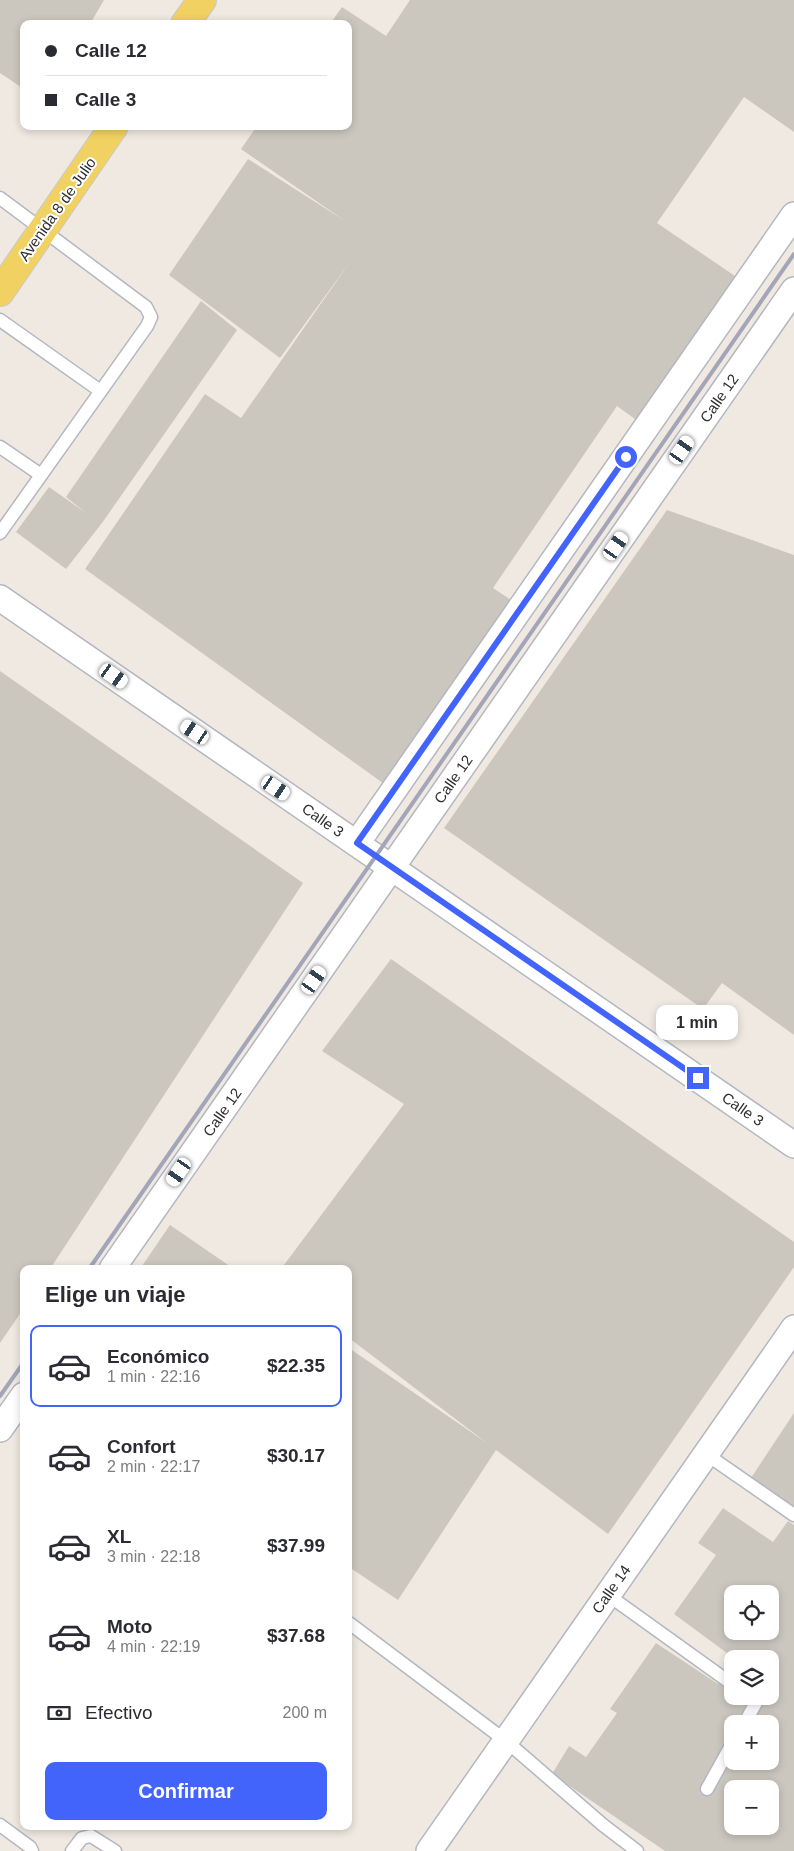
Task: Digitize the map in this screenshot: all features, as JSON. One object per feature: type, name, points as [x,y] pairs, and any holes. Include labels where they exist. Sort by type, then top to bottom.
[{"type":"main road","points":[[188,20],[202,0]]},
{"type":"main road","name":"Avenida 8 de Julio","points":[[0,292],[111,130]]},
{"type":"street","points":[[357,843],[794,215]]},
{"type":"street","name":"Calle 12","points":[[115,1265],[794,290]]},
{"type":"street","name":"Calle 3","points":[[0,598],[794,1144]]},
{"type":"street","name":"Calle 14","points":[[429,1851],[794,1328]]},
{"type":"street","points":[[0,1429],[20,1401]]},
{"type":"lane","points":[[0,198],[146,307],[151,317],[147,326],[99,390],[0,533]]},
{"type":"lane","points":[[0,320],[99,390]]},
{"type":"lane","points":[[0,447],[41,475]]},
{"type":"lane","points":[[706,1454],[794,1515]]},
{"type":"lane","points":[[608,1595],[724,1678]]},
{"type":"lane","points":[[352,1625],[506,1741],[637,1851]]},
{"type":"lane","points":[[707,1789],[724,1758]]},
{"type":"lane","points":[[0,1825],[30,1847],[32,1851]]},
{"type":"lane","points":[[72,1851],[82,1838],[90,1836],[115,1851]]},
{"type":"building","points":[[0,0],[104,0],[92,20],[20,20],[20,86],[0,73]]},
{"type":"building","points":[[410,0],[794,0],[794,132],[744,97],[657,223],[735,276],[639,422],[617,406],[493,588],[511,600],[387,786],[85,569],[205,394],[241,418],[350,262],[280,358],[169,275],[248,159],[345,221],[241,149],[254,130],[352,130],[352,20],[333,20],[342,7],[386,36]]},
{"type":"building","points":[[201,301],[237,330],[102,523],[66,569],[16,532],[49,487],[86,513],[66,497]]},
{"type":"building","points":[[667,510],[794,555],[794,1035],[722,983],[703,1009],[444,828]]},
{"type":"building","points":[[0,671],[303,883],[53,1265],[20,1265],[20,1314],[0,1343]]},
{"type":"building","points":[[391,959],[794,1242],[794,1267],[608,1534],[496,1450],[398,1600],[352,1569],[352,1350],[487,1443],[352,1340],[352,1265],[284,1265],[404,1104],[322,1051]]},
{"type":"building","points":[[170,1225],[228,1265],[143,1265]]},
{"type":"building","points":[[794,1413],[794,1507],[751,1478]]},
{"type":"building","points":[[723,1508],[773,1542],[788,1521],[794,1525],[794,1851],[665,1851],[552,1774],[569,1746],[586,1757],[617,1713],[610,1709],[656,1643],[718,1684],[724,1675],[724,1705],[779,1705],[779,1650],[724,1651],[674,1614],[716,1555],[698,1543]]},
{"type":"railway","points":[[92,1265],[794,254]]},
{"type":"railway","points":[[0,1396],[20,1368]]},
{"type":"route","points":[[626,457],[357,843],[698,1078]]}]
